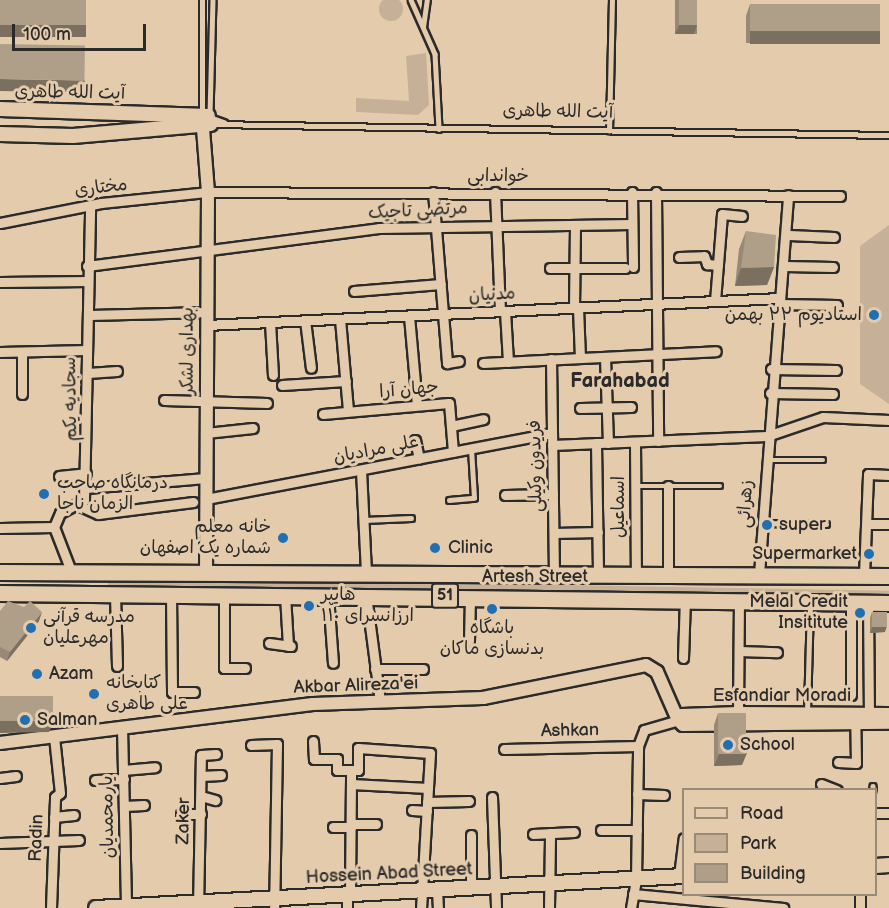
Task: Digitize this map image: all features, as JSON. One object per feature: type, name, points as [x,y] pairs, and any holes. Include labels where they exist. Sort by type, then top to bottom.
[{"type":"main road","name":"آیت الله طاهری","points":[[0,109],[77,110],[206,122]]},
{"type":"main road","points":[[73,136],[85,129],[87,119],[77,110]]},
{"type":"main road","name":"آیت الله طاهری","points":[[0,134],[73,136],[206,122]]},
{"type":"main road","name":"Artesh Street","points":[[1,572],[206,570],[889,576]]},
{"type":"main road","name":"Artesh Street","points":[[0,597],[8,593],[224,594],[685,598],[889,603]]},
{"type":"main road","name":"Hossein Abad Street","points":[[96,908],[348,899],[422,890],[681,876]]},
{"type":"street","name":"بهداری لشکر","points":[[206,122],[208,192],[206,478],[199,500],[206,570]]},
{"type":"street","name":"خواندابی","points":[[208,192],[656,192],[840,196]]},
{"type":"street","name":"مختاری","points":[[0,223],[90,205],[208,192]]},
{"type":"street","points":[[433,192],[447,363],[459,362]]},
{"type":"street","points":[[495,192],[508,362]]},
{"type":"street","points":[[550,268],[629,267],[632,192]]},
{"type":"street","points":[[656,192],[658,441]]},
{"type":"street","name":"زهرائی","points":[[759,574],[771,369],[789,235],[788,195]]},
{"type":"street","name":"سجادیه یکم","points":[[80,506],[86,488],[87,350],[90,315],[87,266],[90,205]]},
{"type":"street","points":[[715,302],[722,214],[742,216]]},
{"type":"street","name":"مرتضی تاجیک","points":[[87,266],[436,225],[632,224]]},
{"type":"street","points":[[575,225],[576,308],[580,358]]},
{"type":"street","points":[[789,235],[834,237]]},
{"type":"street","points":[[679,257],[704,256],[707,264],[717,265]]},
{"type":"street","points":[[786,266],[833,267]]},
{"type":"street","points":[[0,282],[88,281]]},
{"type":"street","points":[[354,291],[441,284]]},
{"type":"street","name":"مدنیان","points":[[90,315],[270,322],[715,302],[779,301],[837,305]]},
{"type":"street","points":[[409,316],[417,405]]},
{"type":"street","points":[[340,319],[348,411]]},
{"type":"street","points":[[305,320],[311,368]]},
{"type":"street","points":[[270,322],[273,375]]},
{"type":"street","points":[[0,352],[87,350]]},
{"type":"street","points":[[483,363],[716,351]]},
{"type":"street","points":[[22,352],[22,394]]},
{"type":"street","points":[[605,357],[608,443]]},
{"type":"street","name":"فریدون وکیلی","points":[[551,359],[554,572]]},
{"type":"street","points":[[771,369],[836,370]]},
{"type":"street","points":[[88,373],[117,371]]},
{"type":"street","points":[[282,385],[346,381]]},
{"type":"street","points":[[770,393],[833,394]]},
{"type":"street","points":[[164,400],[267,403]]},
{"type":"street","name":"جهان آرا","points":[[322,414],[449,402],[453,452]]},
{"type":"street","points":[[580,408],[631,407]]},
{"type":"street","points":[[552,445],[767,436],[823,417],[889,420]]},
{"type":"street","points":[[451,426],[483,419]]},
{"type":"street","points":[[206,433],[253,428]]},
{"type":"street","name":"علی مرادیان","points":[[80,506],[98,514],[199,500],[552,433]]},
{"type":"street","points":[[415,440],[419,459]]},
{"type":"street","name":"اسماعیل","points":[[635,442],[636,573]]},
{"type":"street","points":[[596,443],[598,572]]},
{"type":"street","points":[[361,470],[366,571]]},
{"type":"street","points":[[59,476],[86,473]]},
{"type":"street","points":[[864,574],[868,474],[889,475]]},
{"type":"street","points":[[86,488],[206,478]]},
{"type":"street","points":[[668,486],[668,573]]},
{"type":"street","points":[[504,495],[553,495]]},
{"type":"street","points":[[71,571],[54,527],[60,513],[80,506]]},
{"type":"street","points":[[867,524],[889,524]]},
{"type":"street","points":[[0,528],[54,527]]},
{"type":"street","points":[[554,533],[598,532]]},
{"type":"street","points":[[115,594],[117,666]]},
{"type":"street","points":[[171,594],[172,692],[194,692]]},
{"type":"street","points":[[224,594],[224,668],[245,668]]},
{"type":"street","points":[[269,643],[290,646],[285,595]]},
{"type":"street","points":[[328,595],[333,663]]},
{"type":"street","points":[[366,596],[381,702]]},
{"type":"street","points":[[469,641],[470,596]]},
{"type":"street","points":[[683,658],[685,598]]},
{"type":"street","points":[[738,712],[740,600]]},
{"type":"street","points":[[851,602],[851,695]]},
{"type":"street","points":[[868,602],[870,714]]},
{"type":"street","points":[[739,651],[777,652]]},
{"type":"street","name":"Akbar Alireza'ei","points":[[0,743],[313,704],[483,698],[646,665],[657,672],[678,720]]},
{"type":"street","points":[[375,669],[423,669]]},
{"type":"street","name":"Esfandiar Moradi","points":[[638,746],[644,730],[678,720],[682,715],[738,712],[807,715],[889,714]]},
{"type":"street","name":"Esfandiar Moradi","points":[[678,720],[683,725],[889,723]]},
{"type":"street","points":[[838,762],[856,763],[855,724]]},
{"type":"street","name":"یارمحمدیان","points":[[122,727],[126,907]]},
{"type":"street","name":"Radin","points":[[51,908],[54,818],[60,793],[54,737]]},
{"type":"street","points":[[313,741],[314,759],[337,759],[337,770],[357,770],[358,748],[430,753],[421,908]]},
{"type":"street","points":[[251,745],[277,744],[274,903]]},
{"type":"street","points":[[631,908],[636,879],[638,746]]},
{"type":"street","name":"Ashkan","points":[[504,749],[638,746]]},
{"type":"street","name":"Zaker","points":[[199,905],[201,756],[216,754]]},
{"type":"street","points":[[95,780],[155,767]]},
{"type":"street","points":[[348,899],[351,770]]},
{"type":"street","points":[[201,776],[221,775]]},
{"type":"street","points":[[0,778],[16,776]]},
{"type":"street","points":[[351,784],[428,788]]},
{"type":"street","points":[[821,784],[834,788]]},
{"type":"street","points":[[637,794],[664,795]]},
{"type":"street","points":[[201,796],[215,800]]},
{"type":"street","points":[[492,797],[496,908]]},
{"type":"street","points":[[412,810],[469,801]]},
{"type":"street","points":[[125,806],[144,805]]},
{"type":"street","points":[[181,814],[201,814]]},
{"type":"street","points":[[54,818],[74,815]]},
{"type":"street","points":[[333,827],[376,824]]},
{"type":"street","points":[[601,830],[637,830]]},
{"type":"street","points":[[532,834],[574,832]]},
{"type":"street","points":[[549,908],[550,833]]},
{"type":"street","points":[[471,835],[471,888]]},
{"type":"street","points":[[0,843],[79,840]]},
{"type":"street","points":[[437,890],[438,908]]},
{"type":"street","points":[[633,894],[682,904],[783,908]]},
{"type":"lane","points":[[202,0],[206,122]]},
{"type":"lane","points":[[206,122],[213,0]]},
{"type":"lane","points":[[411,0],[435,54],[440,129]]},
{"type":"lane","points":[[423,27],[426,0]]},
{"type":"lane","points":[[609,131],[612,0]]},
{"type":"lane","name":"آیت الله طاهری","points":[[206,122],[440,129],[889,135]]},
{"type":"lane","points":[[449,500],[474,498],[471,449]]},
{"type":"lane","points":[[766,460],[823,460]]},
{"type":"lane","points":[[635,486],[720,486]]},
{"type":"lane","points":[[364,520],[411,518]]},
{"type":"lane","points":[[762,523],[826,524]]},
{"type":"lane","points":[[807,715],[810,601]]},
{"type":"green space","points":[[385,-1],[397,-1],[402,4],[402,14],[396,20],[386,20],[380,14],[380,4]]},
{"type":"green space","points":[[426,53],[429,105],[418,115],[356,112],[356,98],[409,101],[406,56]]},
{"type":"green space","name":"استادیوم ۲۲ بهمن","points":[[889,225],[889,404],[860,384],[860,246]]},
{"type":"green space","points":[[108,577],[889,591],[889,600],[108,586]]},
{"type":"building","points":[[0,0],[86,0],[86,25],[0,25]]},
{"type":"building","points":[[679,0],[697,0],[697,25],[679,25]]},
{"type":"building","points":[[750,4],[880,4],[880,31],[750,31]]},
{"type":"building","points":[[0,44],[85,45],[84,80],[0,79]]},
{"type":"building","points":[[746,231],[776,235],[774,267],[741,268]]},
{"type":"building","points":[[8,601],[24,607],[30,601],[42,612],[10,652],[0,647],[0,611]]},
{"type":"building","points":[[872,612],[887,612],[887,627],[872,627]]},
{"type":"building","points":[[0,696],[53,696],[53,721],[0,721]]},
{"type":"building","name":"School","points":[[718,713],[746,713],[746,754],[718,754]]},
{"type":"place","name":"استادیوم ۲۲ بهمن","points":[[874,315]]},
{"type":"place","name":"درمانگاه صاحب الزمان ناجا","points":[[44,494]]},
{"type":"place","name":"super","points":[[767,525]]},
{"type":"place","name":"خانه معلم شماره یک اصفهان","points":[[283,538]]},
{"type":"place","name":"Clinic","points":[[435,548]]},
{"type":"place","name":"Supermarket","points":[[869,554]]},
{"type":"place","name":"هایپر ارزانسرای ۱۱۰","points":[[309,606]]},
{"type":"place","name":"باشگاه بدنسازی ماکان","points":[[492,609]]},
{"type":"place","name":"Melal Credit Insititute","points":[[860,613]]},
{"type":"place","name":"مدرسه قرآنی مهرعلیان","points":[[31,628]]},
{"type":"place","name":"Azam","points":[[37,674]]},
{"type":"place","name":"کتابخانه علی طاهری","points":[[94,694]]},
{"type":"place","name":"Salman","points":[[25,720]]},
{"type":"place","name":"School","points":[[728,745]]},
{"type":"district","name":"Farahabad","points":[[620,381]]}]
